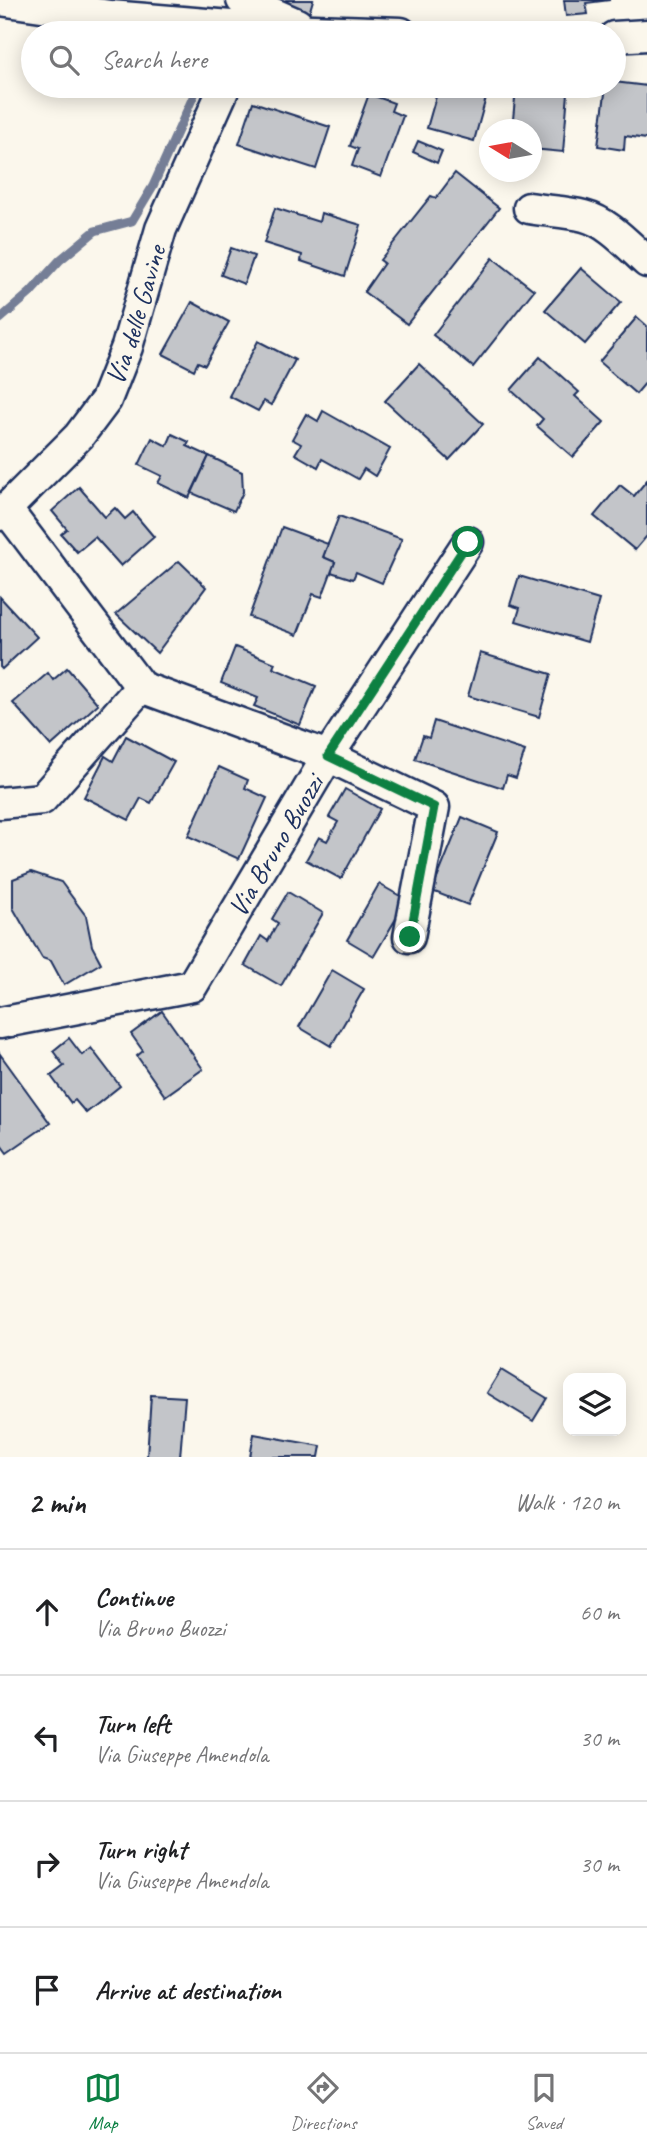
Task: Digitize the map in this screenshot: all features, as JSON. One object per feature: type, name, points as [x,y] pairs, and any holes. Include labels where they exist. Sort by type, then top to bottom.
[{"type":"street","points":[[0,0],[158,21]]},
{"type":"street","points":[[242,0],[291,21]]},
{"type":"street","points":[[626,36],[647,35]]},
{"type":"street","name":"Via delle Gavine","points":[[4,513],[79,436],[106,400],[127,347],[161,229],[220,98]]},
{"type":"street","points":[[529,208],[584,216],[594,220],[647,262]]},
{"type":"street","points":[[4,513],[141,687],[328,756],[434,807],[410,937]]},
{"type":"street","name":"Via Bruno Buozzi","points":[[0,1023],[192,986],[328,756],[468,542]]},
{"type":"street","points":[[0,803],[42,799],[141,687]]},
{"type":"building","points":[[286,0],[313,0],[308,17],[283,10]]},
{"type":"building","points":[[564,0],[610,0],[586,3],[588,14],[566,16]]},
{"type":"building","points":[[626,83],[647,86],[647,139],[625,136],[624,150],[598,146],[604,98],[626,98]]},
{"type":"building","points":[[368,98],[380,98],[394,103],[391,111],[403,116],[381,177],[352,166],[358,149],[350,146]]},
{"type":"building","points":[[436,98],[486,98],[474,141],[427,128]]},
{"type":"building","points":[[515,98],[568,98],[563,152],[542,150],[542,119],[513,119]]},
{"type":"building","points":[[253,102],[330,127],[316,169],[239,144]]},
{"type":"building","points":[[418,141],[442,151],[437,163],[413,152]]},
{"type":"building","points":[[455,173],[499,208],[407,324],[364,292],[384,263],[380,260],[431,196],[436,198]]},
{"type":"building","points":[[275,208],[319,222],[321,213],[361,225],[345,276],[301,261],[302,255],[264,243]]},
{"type":"building","points":[[231,248],[254,256],[244,284],[221,275]]},
{"type":"building","points":[[493,258],[534,290],[473,367],[433,335]]},
{"type":"building","points":[[581,268],[621,302],[585,344],[545,310]]},
{"type":"building","points":[[192,302],[229,322],[205,365],[198,362],[194,370],[163,354]]},
{"type":"building","points":[[637,317],[647,326],[647,381],[636,394],[599,362]]},
{"type":"building","points":[[258,341],[295,360],[271,405],[264,401],[258,411],[229,396]]},
{"type":"building","points":[[540,357],[579,392],[575,396],[604,422],[573,457],[537,426],[543,419],[511,390]]},
{"type":"building","points":[[419,364],[483,424],[449,460],[385,401]]},
{"type":"building","points":[[323,411],[390,449],[375,476],[364,469],[358,479],[322,459],[318,467],[295,454],[301,444],[292,439],[306,414],[318,421]]},
{"type":"building","points":[[172,434],[189,442],[187,446],[209,456],[189,498],[158,483],[162,476],[139,465],[152,438],[167,446]]},
{"type":"building","points":[[209,456],[242,472],[243,492],[234,511],[192,493]]},
{"type":"building","points":[[647,480],[647,536],[635,550],[594,516],[620,485],[634,496]]},
{"type":"building","points":[[79,487],[105,517],[115,508],[125,519],[133,512],[154,537],[121,566],[95,537],[77,552],[61,534],[67,529],[52,511]]},
{"type":"building","points":[[339,516],[402,539],[382,583],[356,572],[353,579],[331,572],[335,562],[323,557]]},
{"type":"building","points":[[282,527],[328,544],[323,557],[335,562],[322,597],[313,594],[297,635],[249,617]]},
{"type":"building","points":[[179,561],[206,587],[157,653],[116,614]]},
{"type":"building","points":[[519,576],[599,600],[587,642],[516,621],[520,608],[510,605]]},
{"type":"building","points":[[0,597],[37,637],[2,669],[0,667]]},
{"type":"building","points":[[235,647],[275,663],[273,668],[316,686],[300,725],[254,706],[258,698],[221,683]]},
{"type":"building","points":[[480,653],[551,674],[539,717],[468,696]]},
{"type":"building","points":[[67,668],[98,704],[51,746],[13,703],[48,673],[53,680]]},
{"type":"building","points":[[434,721],[525,751],[516,778],[507,775],[503,788],[415,759],[423,736],[429,738]]},
{"type":"building","points":[[126,736],[174,762],[151,803],[141,798],[129,820],[84,797],[105,756],[113,761]]},
{"type":"building","points":[[219,767],[248,780],[245,788],[267,798],[239,859],[188,836]]},
{"type":"building","points":[[345,789],[380,809],[341,879],[306,860],[319,837],[327,841],[338,822],[329,817]]},
{"type":"building","points":[[462,817],[498,832],[468,905],[432,891]]},
{"type":"building","points":[[31,872],[61,882],[86,916],[92,946],[101,963],[64,985],[51,961],[42,958],[13,908],[13,879]]},
{"type":"building","points":[[379,884],[407,900],[374,956],[347,940]]},
{"type":"building","points":[[288,892],[323,913],[281,986],[245,965],[261,936],[268,941],[278,923],[272,919]]},
{"type":"building","points":[[332,970],[364,989],[331,1046],[299,1027]]},
{"type":"building","points":[[162,1011],[203,1069],[165,1096],[137,1056],[143,1051],[131,1034]]},
{"type":"building","points":[[69,1038],[82,1055],[91,1048],[120,1086],[86,1113],[75,1100],[71,1103],[51,1076],[64,1066],[53,1051]]},
{"type":"building","points":[[0,1054],[50,1123],[7,1153],[0,1146]]},
{"type":"building","points":[[501,1370],[547,1398],[533,1421],[487,1393]]},
{"type":"building","points":[[151,1395],[185,1397],[180,1457],[147,1457]]},
{"type":"building","points":[[254,1434],[321,1446],[319,1457],[250,1457]]},
{"type":"waterway","points":[[0,319],[30,293],[60,260],[95,231],[132,221],[153,186],[193,98]]},
{"type":"route","points":[[410,937],[434,807],[328,756],[468,542]]}]
